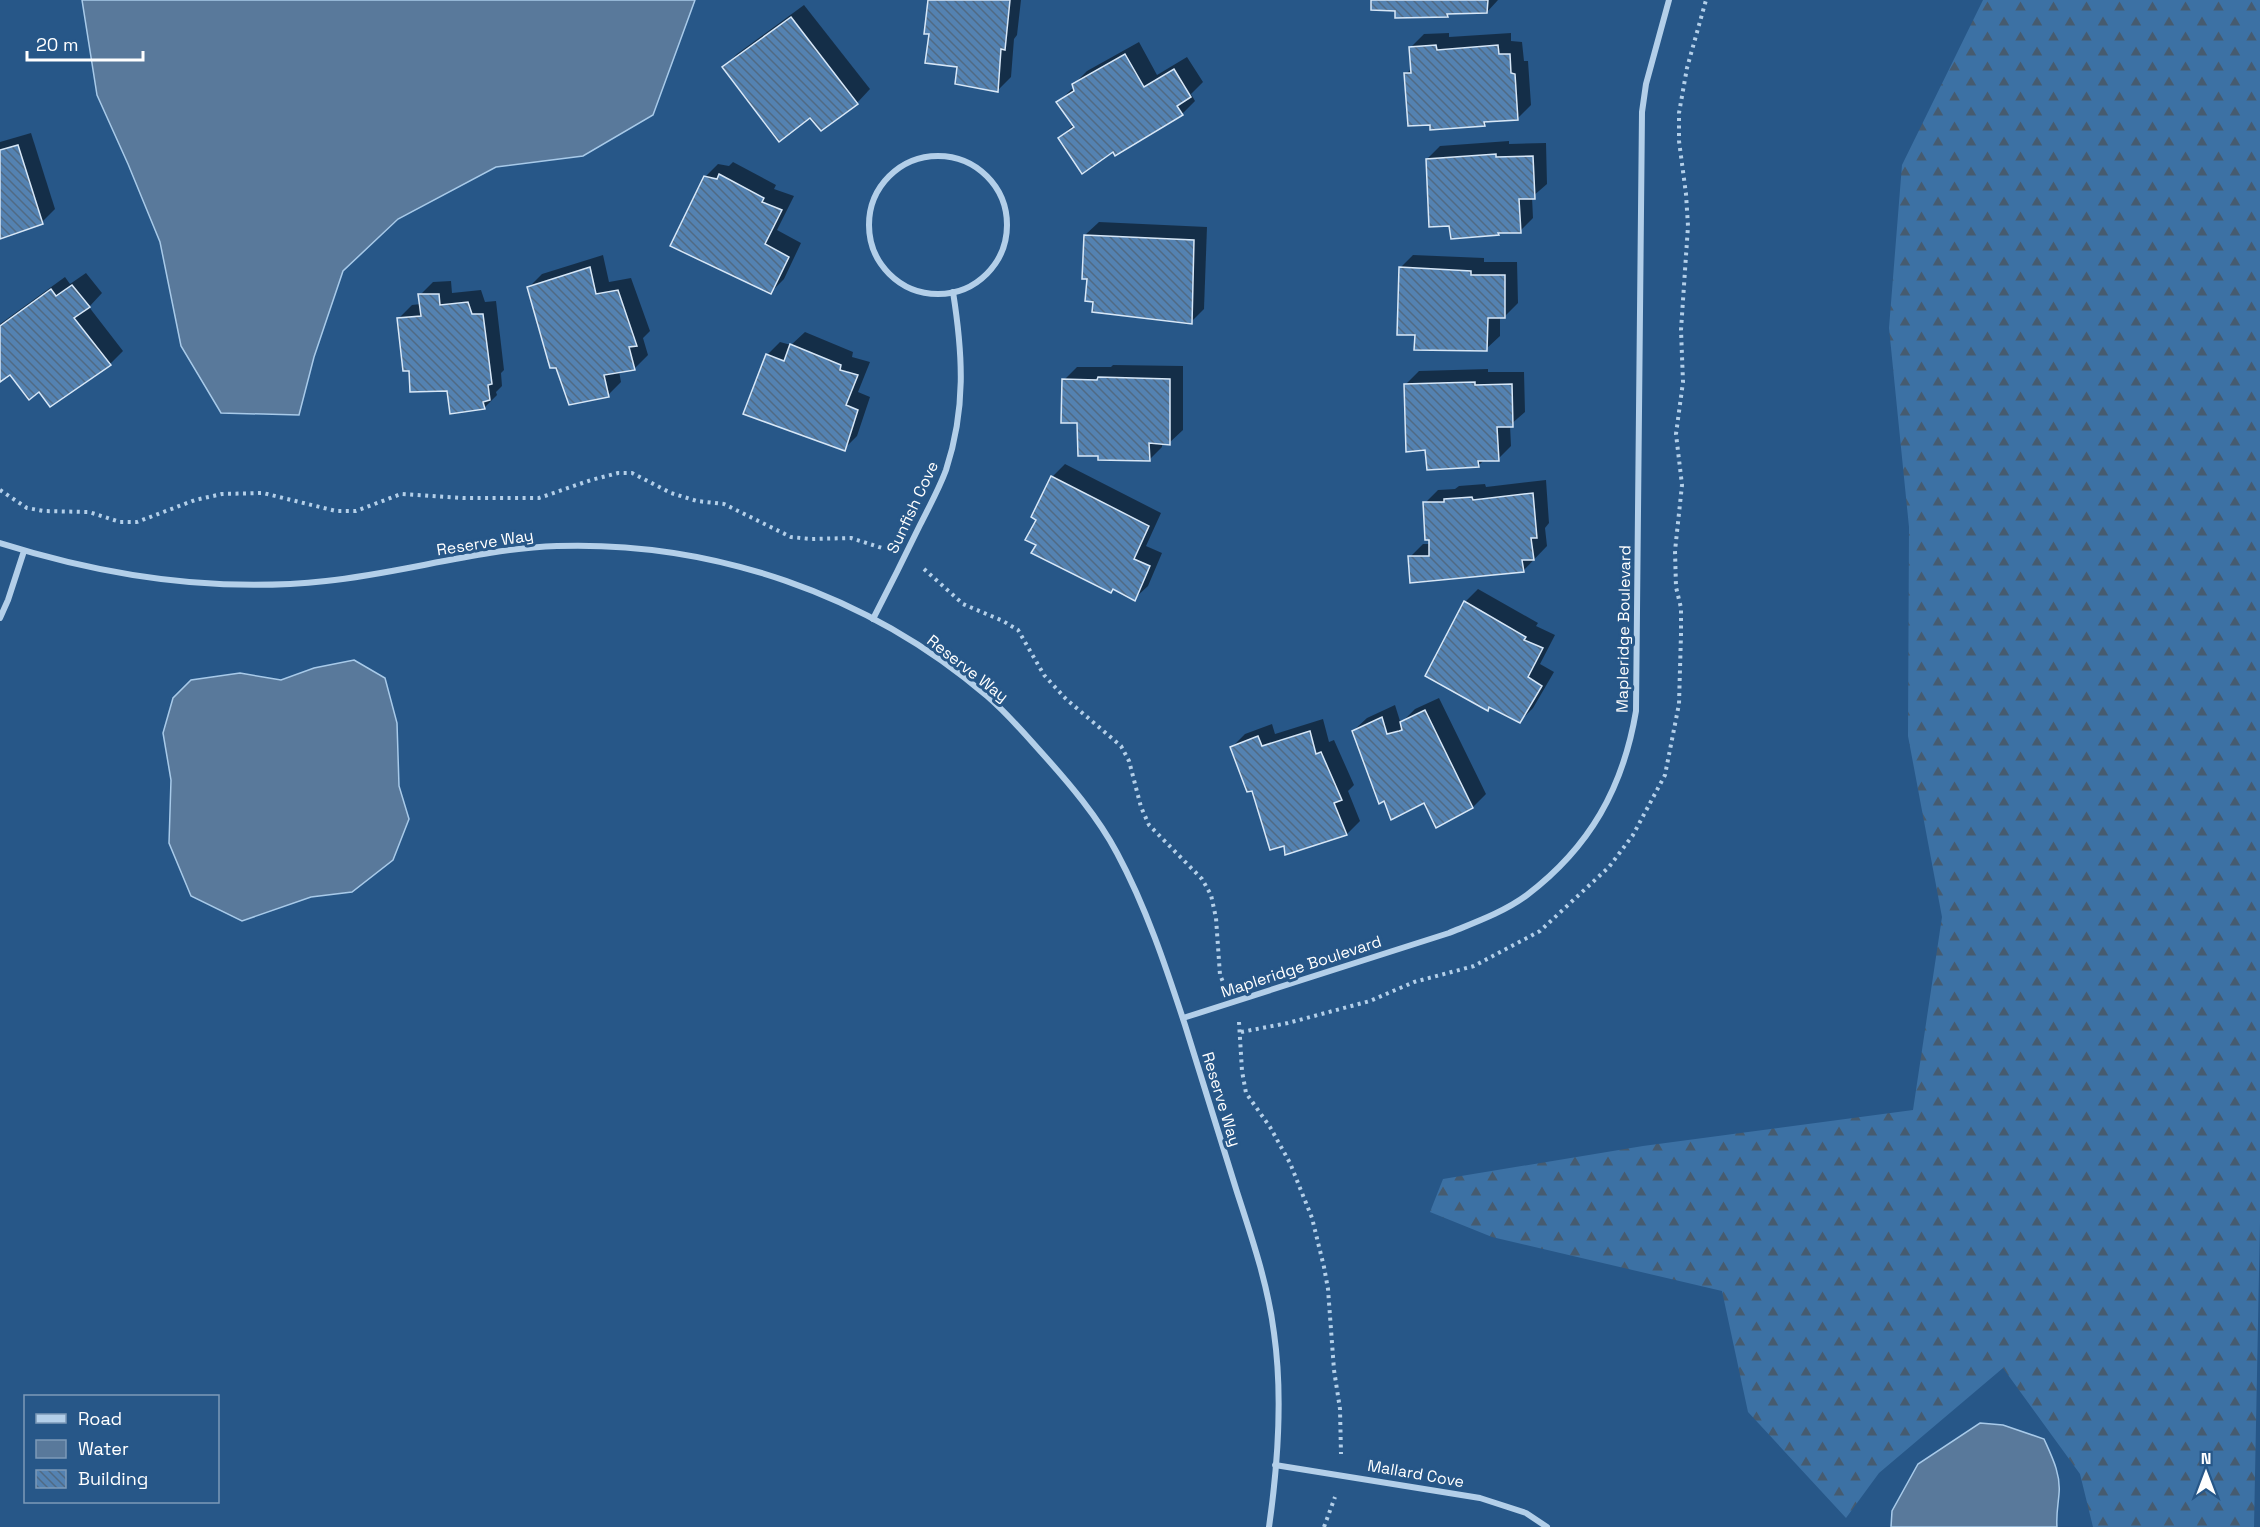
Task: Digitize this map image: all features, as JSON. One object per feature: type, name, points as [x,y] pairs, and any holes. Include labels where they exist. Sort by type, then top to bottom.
[{"type":"street","name":"Mapleridge Boulevard","points":[[1182,1018],[1449,933],[1484,919],[1527,896],[1563,864],[1601,815],[1614,792],[1625,763],[1636,711],[1642,112],[1646,84],[1669,0]]},
{"type":"street","points":[[934,156],[956,158],[977,168],[994,184],[1004,204],[1008,227],[1003,249],[992,269],[975,284],[953,292],[931,294],[909,287],[890,274],[877,256],[869,235],[870,212],[878,191],[892,174],[911,161],[934,156]]},
{"type":"street","name":"Sunfish Cove","points":[[873,619],[946,470],[960,399],[962,354],[953,292]]},
{"type":"street","name":"Reserve Way","points":[[0,543],[48,558],[116,573],[184,582],[254,585],[323,582],[391,572],[501,551],[555,546],[608,546],[662,551],[715,560],[768,574],[818,592],[873,619],[936,657],[989,698],[1049,761],[1116,850],[1153,935],[1182,1018],[1240,1200],[1268,1298],[1274,1332],[1278,1380],[1275,1464],[1269,1527]]},
{"type":"street","points":[[0,618],[24,551]]},
{"type":"street","name":"Mallard Cove","points":[[1275,1464],[1480,1498],[1526,1513],[1547,1527]]},
{"type":"path","points":[[1240,1032],[1288,1023],[1370,1001],[1414,982],[1474,966],[1540,931],[1609,867],[1633,835],[1665,775],[1679,704],[1681,634],[1681,608],[1675,568],[1682,485],[1676,434],[1683,382],[1681,330],[1688,226],[1679,141],[1679,113],[1687,68],[1706,0]]},
{"type":"path","points":[[0,490],[27,508],[44,511],[89,512],[120,522],[137,522],[195,500],[222,494],[263,493],[336,511],[356,512],[401,494],[463,498],[539,498],[591,480],[618,473],[632,473],[671,494],[697,501],[724,504],[790,537],[851,538],[870,542],[904,557],[929,572],[963,604],[1018,630],[1044,675],[1066,699],[1121,746],[1129,761],[1141,807],[1149,825],[1202,879],[1211,895],[1216,918],[1220,975],[1229,1003],[1240,1025],[1242,1071],[1246,1093],[1270,1127],[1290,1163],[1312,1218],[1329,1289],[1342,1440],[1340,1474],[1335,1498],[1324,1527]]},
{"type":"green space","points":[[1983,0],[2260,0],[2260,1221],[2254,1527],[2093,1527],[2080,1474],[2003,1368],[1879,1473],[1846,1518],[1748,1412],[1722,1291],[1492,1237],[1430,1212],[1443,1179],[1643,1146],[1913,1110],[1942,917],[1908,736],[1909,527],[1889,328],[1902,165]]},
{"type":"water","points":[[82,0],[695,0],[653,115],[583,156],[496,167],[398,219],[343,271],[314,357],[299,415],[221,413],[181,346],[160,242],[97,95]]},
{"type":"water","points":[[354,660],[385,678],[397,723],[399,786],[409,819],[393,860],[352,892],[311,897],[242,921],[191,896],[169,843],[171,780],[163,733],[173,698],[191,680],[240,673],[281,680],[314,668]]},
{"type":"water","points":[[1980,1423],[2003,1425],[2044,1439],[2059,1480],[2057,1527],[1891,1527],[1892,1511],[1918,1464]]},
{"type":"building","points":[[928,0],[1010,0],[1005,50],[1001,49],[998,92],[955,84],[957,67],[925,63],[929,34],[924,34]]},
{"type":"building","points":[[1371,0],[1488,0],[1487,13],[1447,14],[1448,17],[1395,18],[1395,11],[1371,10]]},
{"type":"building","points":[[791,17],[858,104],[821,131],[810,118],[779,142],[722,67]]},
{"type":"building","points":[[1436,45],[1437,50],[1498,45],[1499,54],[1510,54],[1511,73],[1515,74],[1518,120],[1484,122],[1485,126],[1430,130],[1430,125],[1408,126],[1404,73],[1411,73],[1409,47]]},
{"type":"building","points":[[1125,54],[1144,87],[1174,69],[1191,97],[1177,106],[1183,115],[1115,156],[1113,152],[1082,174],[1058,138],[1074,127],[1056,102],[1074,91],[1072,84]]},
{"type":"building","points":[[18,145],[43,224],[0,239],[0,150]]},
{"type":"building","points":[[1496,154],[1496,157],[1533,156],[1535,199],[1519,199],[1521,233],[1498,233],[1499,235],[1451,239],[1449,226],[1429,227],[1426,159]]},
{"type":"building","points":[[719,174],[764,198],[762,202],[782,210],[765,244],[789,257],[771,294],[670,246],[704,176],[717,179]]},
{"type":"building","points":[[1084,235],[1194,240],[1192,324],[1092,312],[1093,302],[1085,301],[1087,279],[1082,279]]},
{"type":"building","points":[[590,267],[596,294],[618,290],[637,346],[629,347],[635,370],[604,375],[609,397],[569,405],[556,368],[550,368],[527,287]]},
{"type":"building","points":[[1399,267],[1471,271],[1471,275],[1505,275],[1505,318],[1488,318],[1487,351],[1414,350],[1415,335],[1397,335]]},
{"type":"building","points":[[72,285],[90,307],[74,318],[111,365],[50,407],[39,392],[29,400],[10,375],[0,382],[0,326],[51,289],[56,296]]},
{"type":"building","points":[[418,294],[439,294],[440,305],[468,302],[472,314],[483,314],[492,384],[488,385],[490,400],[483,402],[485,409],[450,414],[447,391],[410,392],[409,371],[403,371],[397,318],[421,316]]},
{"type":"building","points":[[790,344],[841,365],[840,370],[858,375],[846,405],[858,410],[845,451],[743,414],[766,354],[784,361]]},
{"type":"building","points":[[1098,377],[1170,379],[1170,445],[1149,443],[1150,461],[1098,460],[1098,456],[1078,456],[1077,423],[1061,423],[1062,379],[1097,380]]},
{"type":"building","points":[[1475,382],[1475,385],[1512,384],[1513,427],[1497,427],[1499,461],[1478,461],[1479,467],[1427,470],[1425,450],[1406,452],[1404,384]]},
{"type":"building","points":[[1051,476],[1149,526],[1134,559],[1150,566],[1135,601],[1113,589],[1111,593],[1031,553],[1036,545],[1025,540],[1036,520],[1031,517]]},
{"type":"building","points":[[1533,493],[1537,538],[1531,538],[1534,560],[1522,560],[1524,572],[1410,583],[1408,556],[1429,556],[1429,540],[1425,540],[1423,502],[1444,502],[1444,499],[1472,497],[1473,500]]},
{"type":"building","points":[[1464,601],[1526,637],[1524,640],[1543,648],[1528,677],[1542,686],[1520,723],[1489,707],[1488,711],[1425,676]]},
{"type":"building","points":[[1425,710],[1473,808],[1436,828],[1424,803],[1391,820],[1384,801],[1379,804],[1352,731],[1382,717],[1387,734],[1399,731],[1402,730],[1400,722]]},
{"type":"building","points":[[1310,731],[1316,754],[1321,752],[1342,800],[1334,803],[1347,835],[1285,855],[1284,846],[1270,850],[1252,791],[1247,792],[1230,747],[1258,736],[1262,746]]}]
